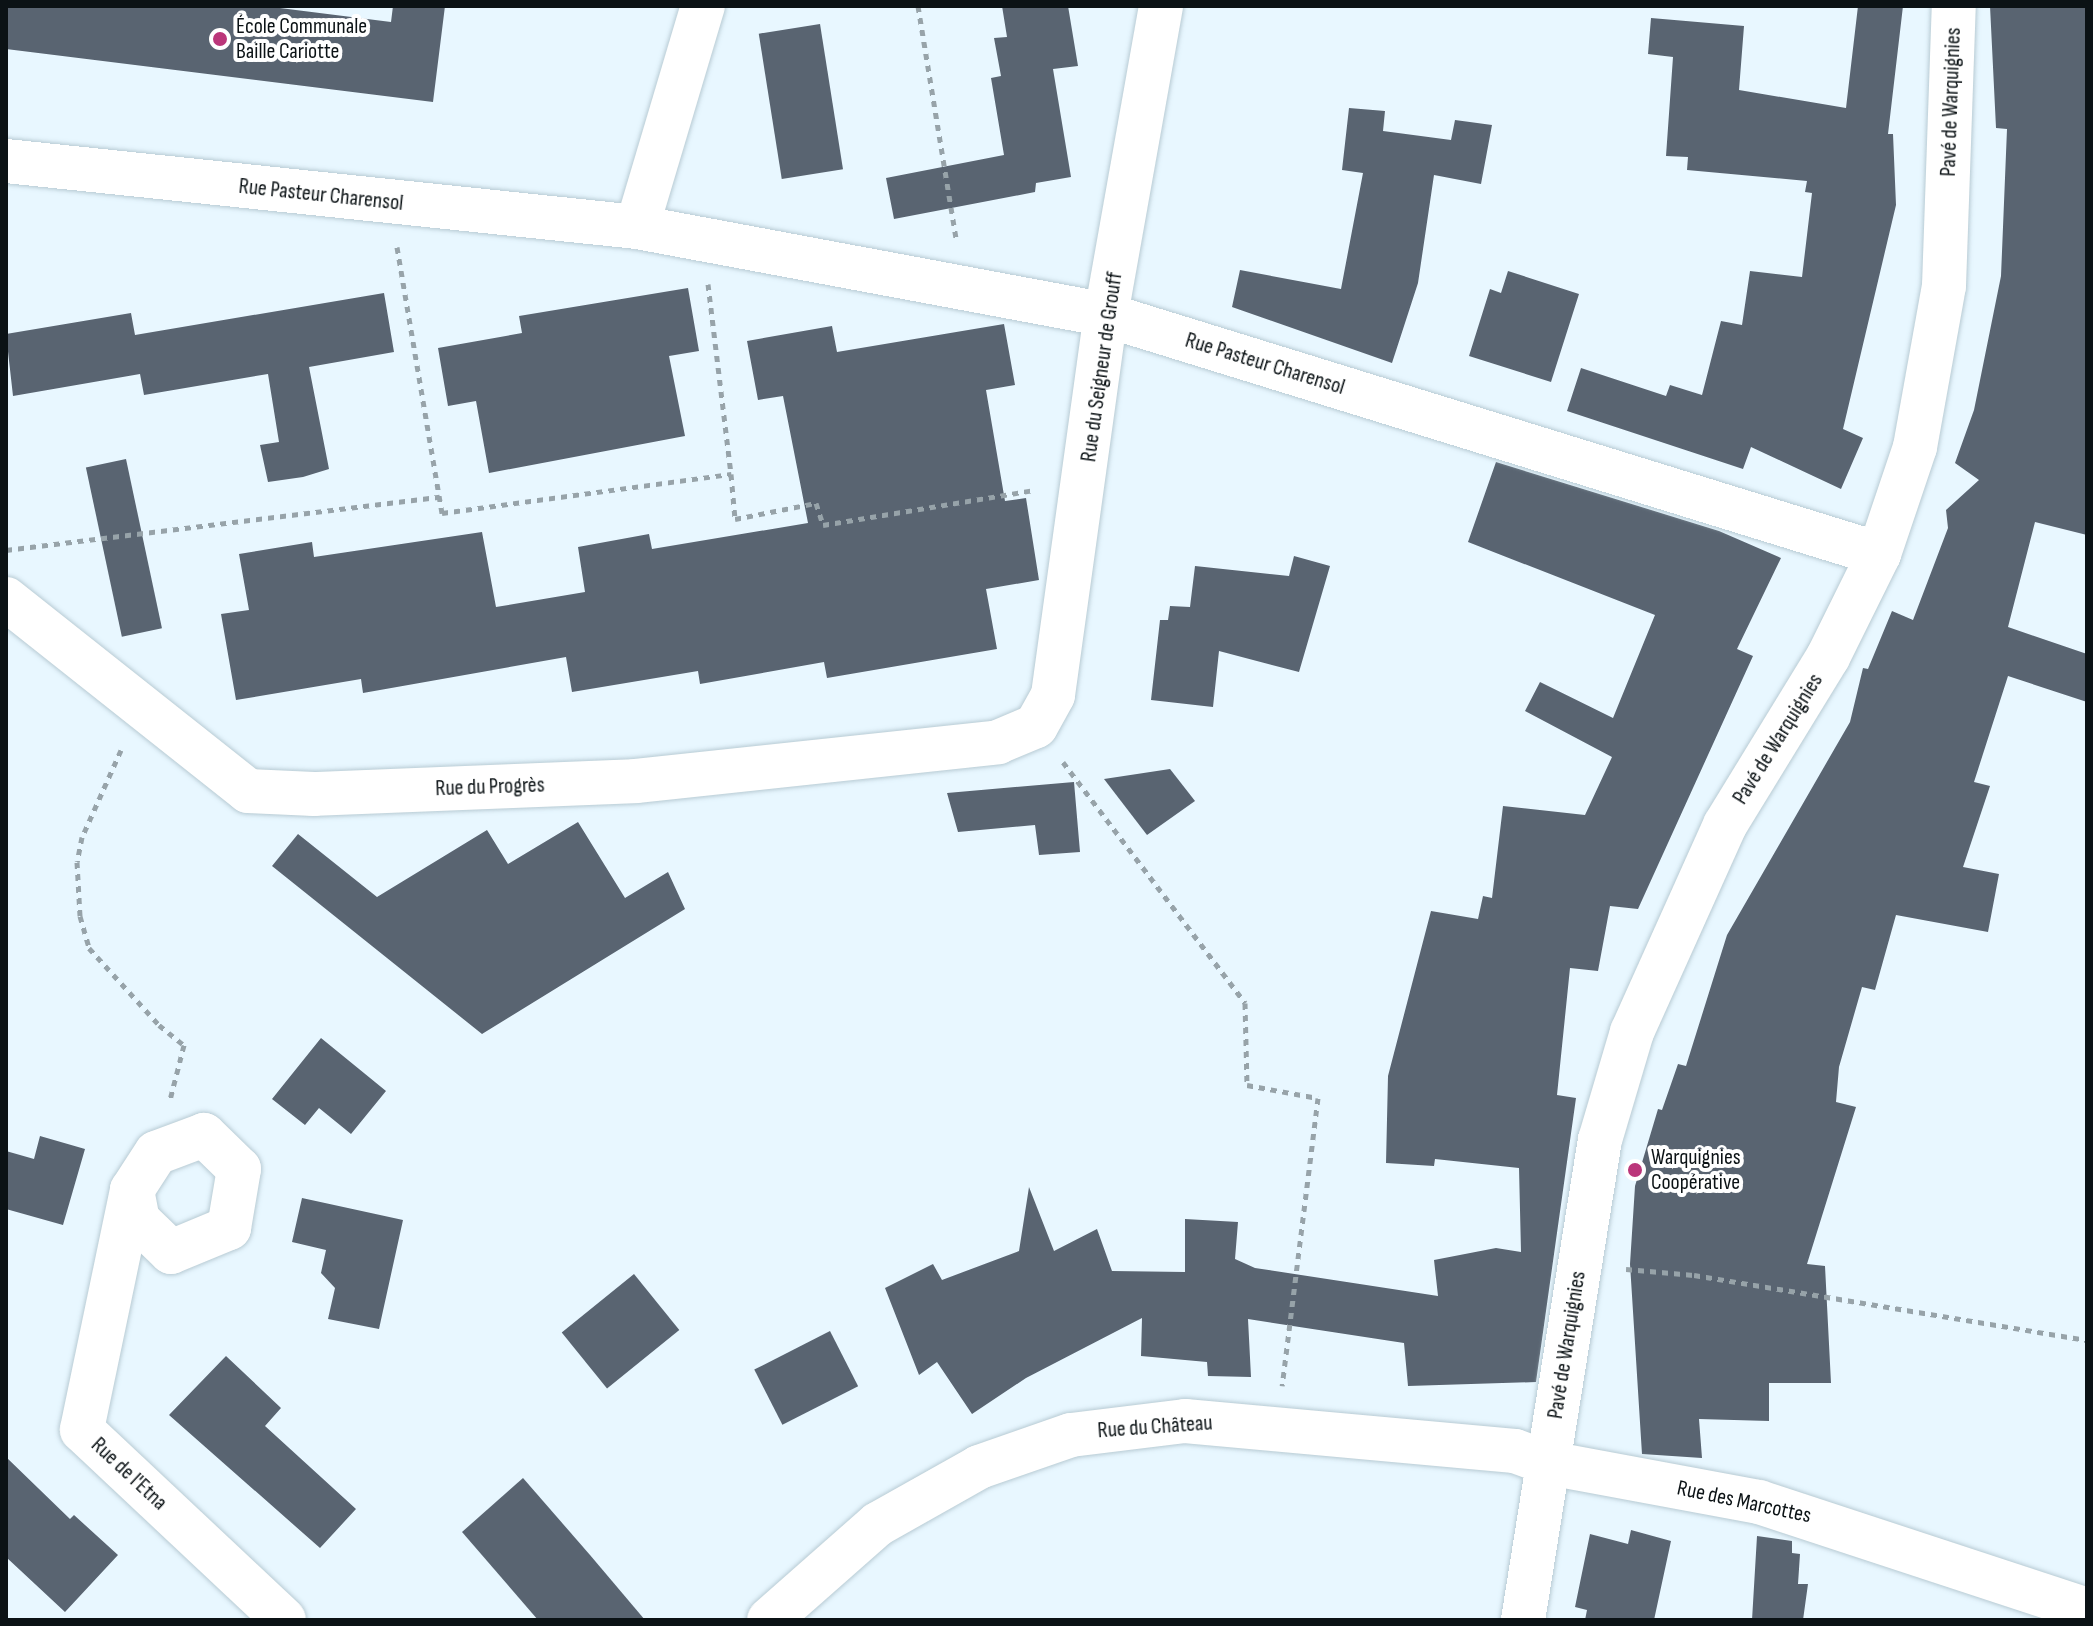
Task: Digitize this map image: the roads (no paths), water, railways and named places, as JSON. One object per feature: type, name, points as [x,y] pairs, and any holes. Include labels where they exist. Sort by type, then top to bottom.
[{"type":"street","points":[[637,227],[703,6]]},
{"type":"street","name":"Rue du Seigneur de Grouff","points":[[1036,726],[1053,695],[1087,482],[1106,315],[1161,6]]},
{"type":"street","name":"Pavé de Warquignies","points":[[1548,1463],[1600,1140],[1632,1032],[1725,825],[1828,657],[1879,554],[1915,447],[1944,286],[1954,6]]},
{"type":"street","name":"Rue Pasteur Charensol","points":[[6,161],[637,227],[1106,315],[1879,554]]},
{"type":"street","name":"Rue du Progrès","points":[[6,599],[248,791],[314,794],[636,781],[998,742],[1036,726]]},
{"type":"street","name":"Rue de l'Etna","points":[[132,1190],[138,1220],[171,1252],[229,1228],[239,1169],[204,1135],[156,1153],[132,1190],[82,1430],[284,1620]]},
{"type":"street","name":"Rue du Château","points":[[769,1620],[878,1524],[999,1458],[1071,1435],[1137,1424],[1277,1426],[1515,1451],[1548,1463]]},
{"type":"street","points":[[1523,1620],[1548,1463]]},
{"type":"street","name":"Rue des Marcottes","points":[[1548,1463],[1794,1510],[2087,1610]]},
{"type":"place","name":"École Communale Baille Cariotte","points":[[220,39]]},
{"type":"place","name":"Warquignies Coopérative","points":[[1635,1170]]}]
